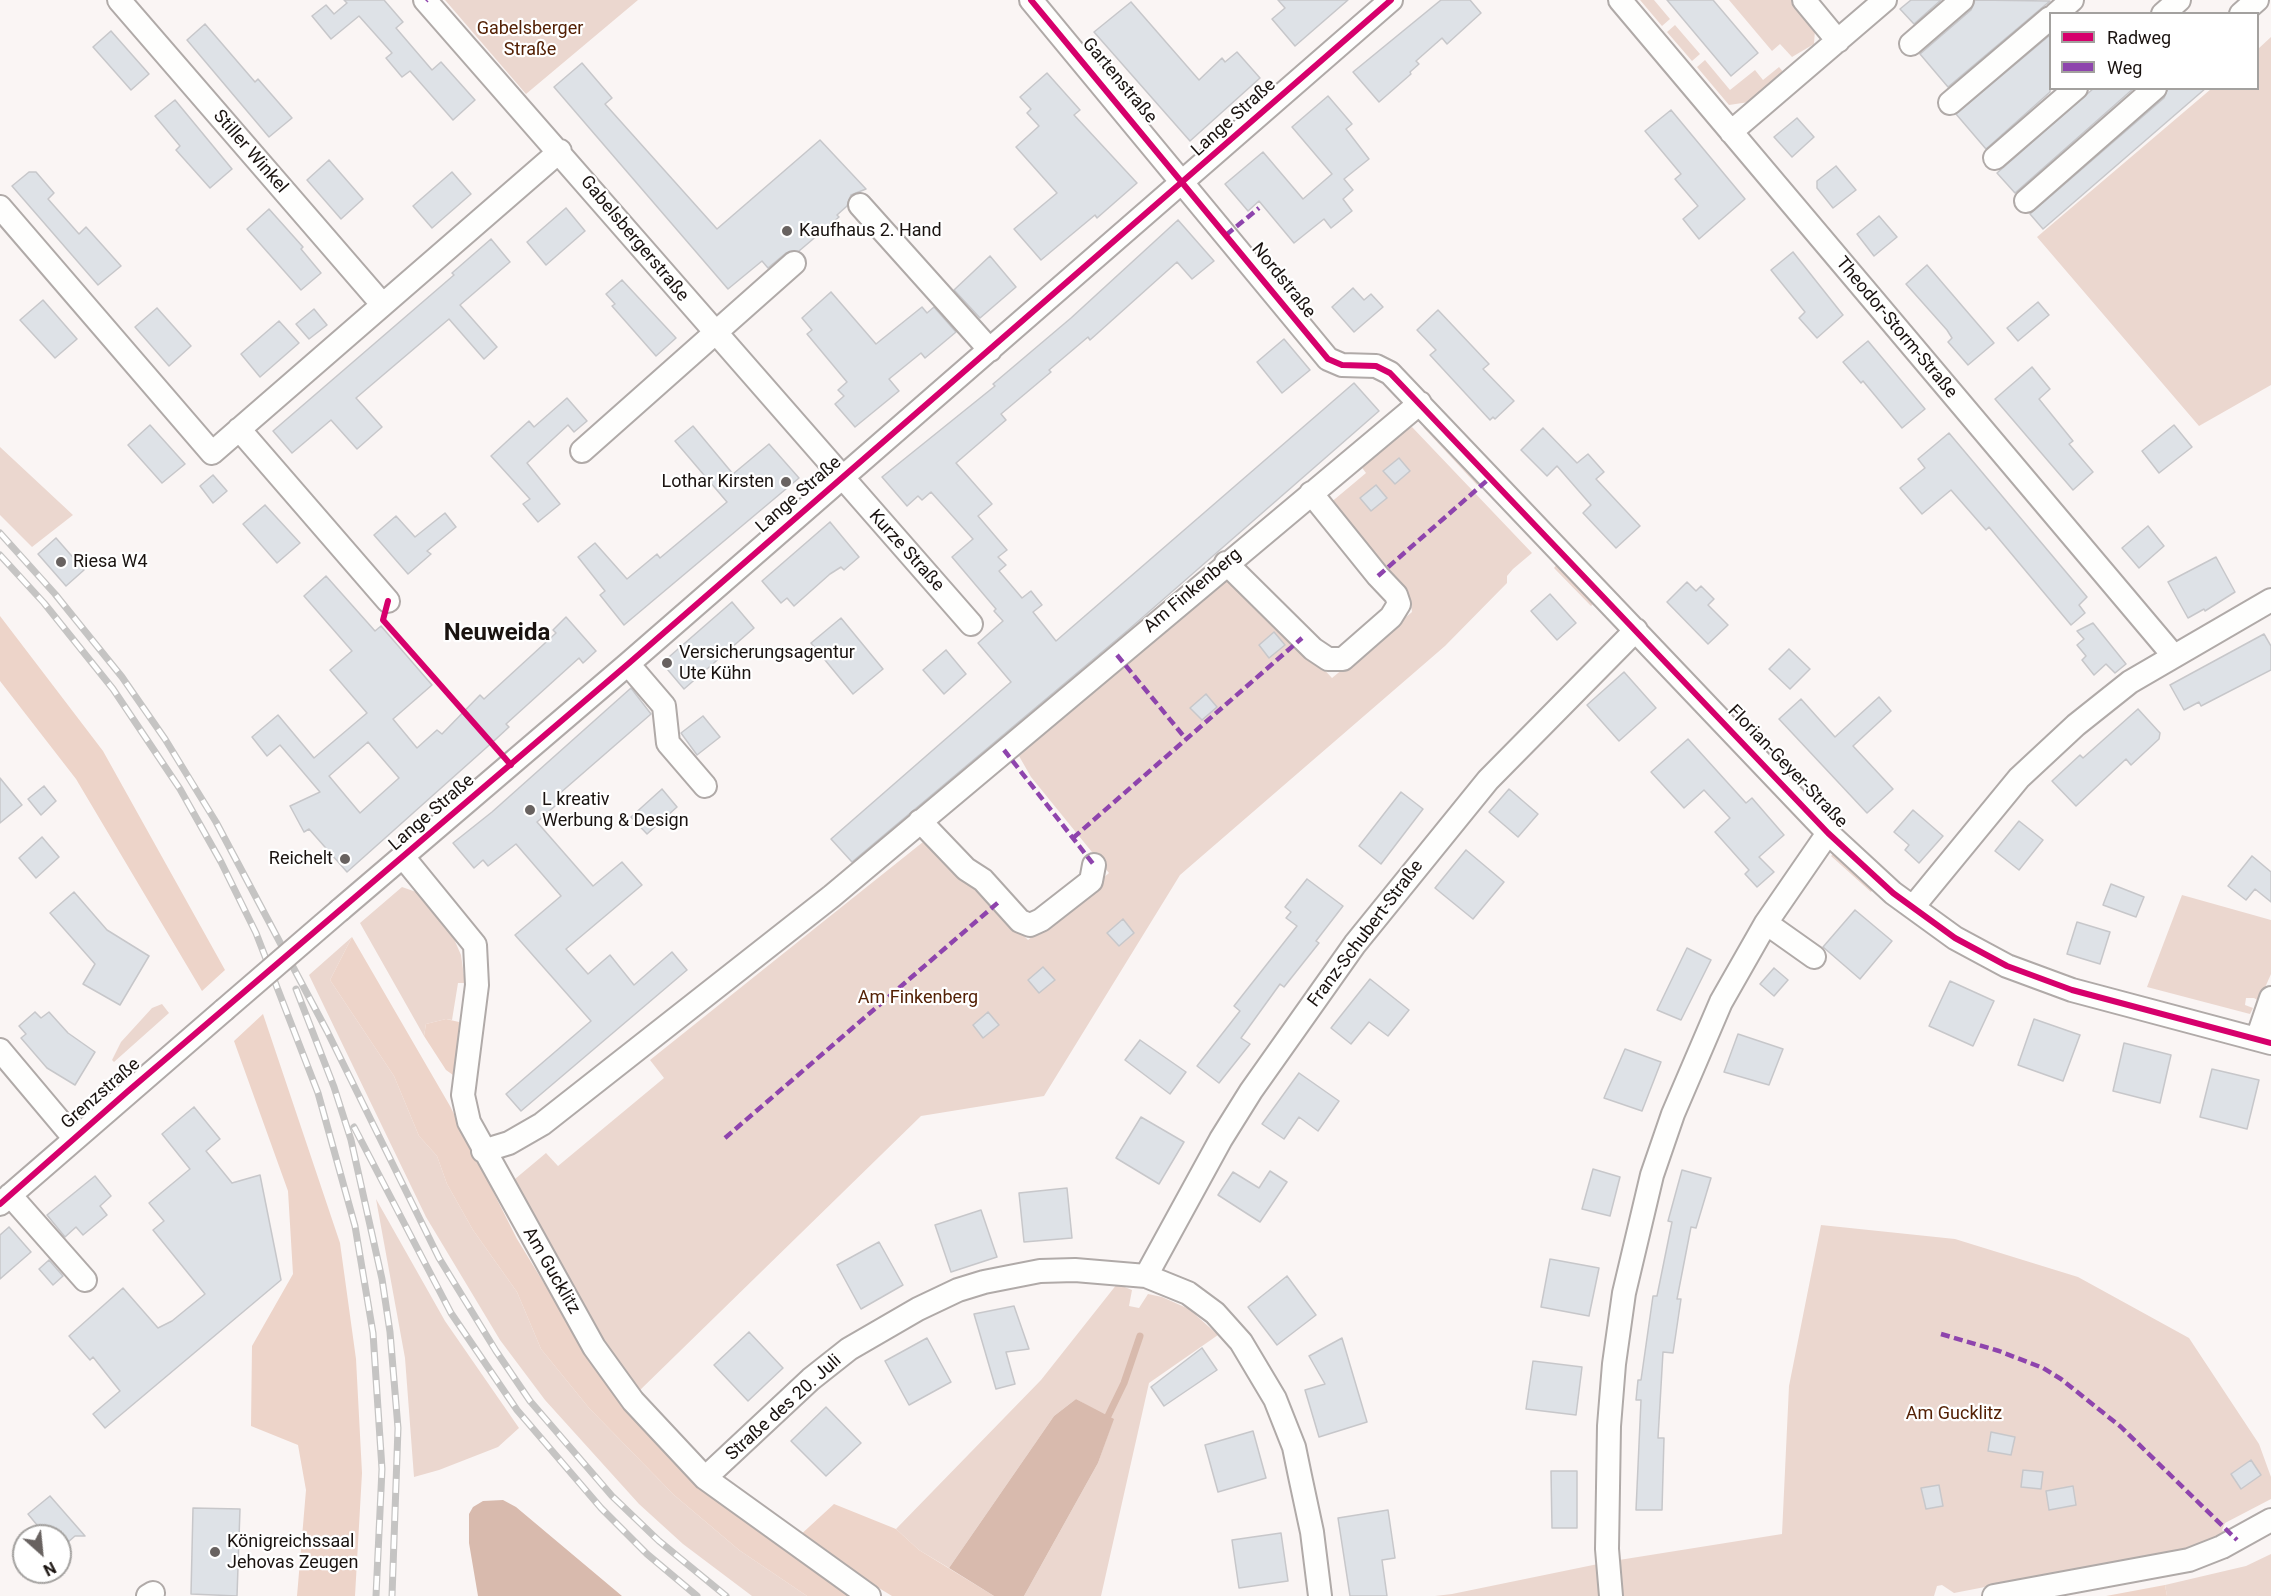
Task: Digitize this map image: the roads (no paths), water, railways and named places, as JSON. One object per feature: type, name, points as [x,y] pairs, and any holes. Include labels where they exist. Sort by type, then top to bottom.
[{"type":"street","name":"Stiller Winkel","points":[[119,0],[382,304]]},
{"type":"street","name":"Gabelsbergerstraße","points":[[425,0],[560,151],[841,479]]},
{"type":"street","name":"Gartenstraße","points":[[1031,0],[1184,182]]},
{"type":"street","name":"Lange Straße","points":[[224,1010],[404,858],[1391,0]]},
{"type":"street","name":"Theodor-Storm-Straße","points":[[1620,0],[2173,655]]},
{"type":"street","points":[[1804,0],[1838,40]]},
{"type":"street","points":[[1731,132],[1885,0]]},
{"type":"street","points":[[1911,44],[1962,0]]},
{"type":"street","points":[[2058,12],[2072,0]]},
{"type":"street","points":[[2165,12],[2179,0]]},
{"type":"street","points":[[1950,102],[2049,19]]},
{"type":"street","points":[[1995,158],[2074,90]]},
{"type":"street","points":[[2026,201],[2153,90]]},
{"type":"street","points":[[0,207],[212,453],[560,151]]},
{"type":"street","name":"Nordstraße","points":[[1184,182],[1193,198],[1328,358],[1342,364],[1376,366]]},
{"type":"street","points":[[860,205],[990,350]]},
{"type":"street","points":[[582,451],[794,263]]},
{"type":"street","name":"Florian-Geyer-Straße","points":[[1376,366],[1390,373],[1420,403],[1828,833],[1893,893],[1955,939],[2029,974],[2160,1015],[2264,1041]]},
{"type":"street","name":"Am Finkenberg","points":[[483,1151],[509,1143],[542,1124],[832,896],[1226,563],[1420,403]]},
{"type":"street","points":[[239,429],[388,601]]},
{"type":"street","name":"Kurze Straße","points":[[841,479],[971,624]]},
{"type":"street","points":[[1226,563],[1313,649],[1328,659],[1343,659],[1392,616],[1399,604],[1396,595],[1311,493]]},
{"type":"street","points":[[1913,908],[2001,800],[2036,761],[2113,694],[2173,655],[2271,600]]},
{"type":"street","name":"Franz-Schubert-Straße","points":[[1146,1276],[1177,1215],[1227,1130],[1355,944],[1488,780],[1636,630]]},
{"type":"street","points":[[628,664],[664,706],[668,743],[705,786]]},
{"type":"street","points":[[920,821],[966,869],[983,880],[1020,921],[1030,925],[1041,920],[1091,881],[1094,865]]},
{"type":"street","points":[[1611,1596],[1607,1549],[1609,1426],[1614,1364],[1632,1255],[1652,1174],[1673,1114],[1721,1002],[1766,923],[1828,833]]},
{"type":"street","name":"Am Gucklitz","points":[[404,858],[475,945],[477,985],[463,1095],[469,1122],[483,1151],[610,1371],[633,1401],[705,1478],[869,1596]]},
{"type":"street","points":[[1766,923],[1814,957]]},
{"type":"street","points":[[2264,1041],[2271,998]]},
{"type":"street","name":"Grenzstraße","points":[[5,1200],[224,1010]]},
{"type":"street","points":[[0,1050],[74,1138]]},
{"type":"street","points":[[5,1200],[86,1280]]},
{"type":"street","name":"Straße des 20. Juli","points":[[705,1478],[811,1379],[849,1349],[918,1309],[958,1290],[984,1281],[1040,1271],[1084,1270],[1146,1276],[1188,1293],[1215,1313],[1240,1342],[1275,1399],[1294,1447],[1312,1532],[1320,1596]]},
{"type":"street","points":[[1994,1596],[2189,1560],[2222,1547],[2271,1520]]},
{"type":"waterway","points":[[1108,1416],[1124,1383],[1140,1336]]},
{"type":"railway","points":[[0,533],[55,594],[122,677],[165,739],[216,822],[327,1031],[439,1258],[496,1351],[530,1401],[612,1496],[659,1541],[726,1596]]},
{"type":"railway","points":[[0,555],[44,603],[113,689],[180,789],[221,862],[256,933],[318,1093],[355,1226],[373,1333],[382,1469],[376,1596]]},
{"type":"railway","points":[[296,989],[334,1087],[351,1140],[382,1279],[390,1332],[398,1428],[392,1596]]},
{"type":"railway","points":[[354,1127],[451,1313],[517,1410],[601,1508],[647,1554],[697,1596]]},
{"type":"place","name":"Kaufhaus 2. Hand","points":[[787,231]]},
{"type":"place","name":"Lothar Kirsten","points":[[786,482]]},
{"type":"place","name":"Riesa W4","points":[[61,562]]},
{"type":"place","name":"Versicherungsagentur Ute Kühn","points":[[667,663]]},
{"type":"place","name":"L kreativ Werbung & Design","points":[[530,810]]},
{"type":"place","name":"Reichelt","points":[[345,859]]},
{"type":"place","name":"Königreichssaal Jehovas Zeugen","points":[[215,1552]]},
{"type":"district","name":"Neuweida","points":[[497,634]]},
{"type":"park label","name":"Gabelsberger Straße","points":[[530,39]]}]
